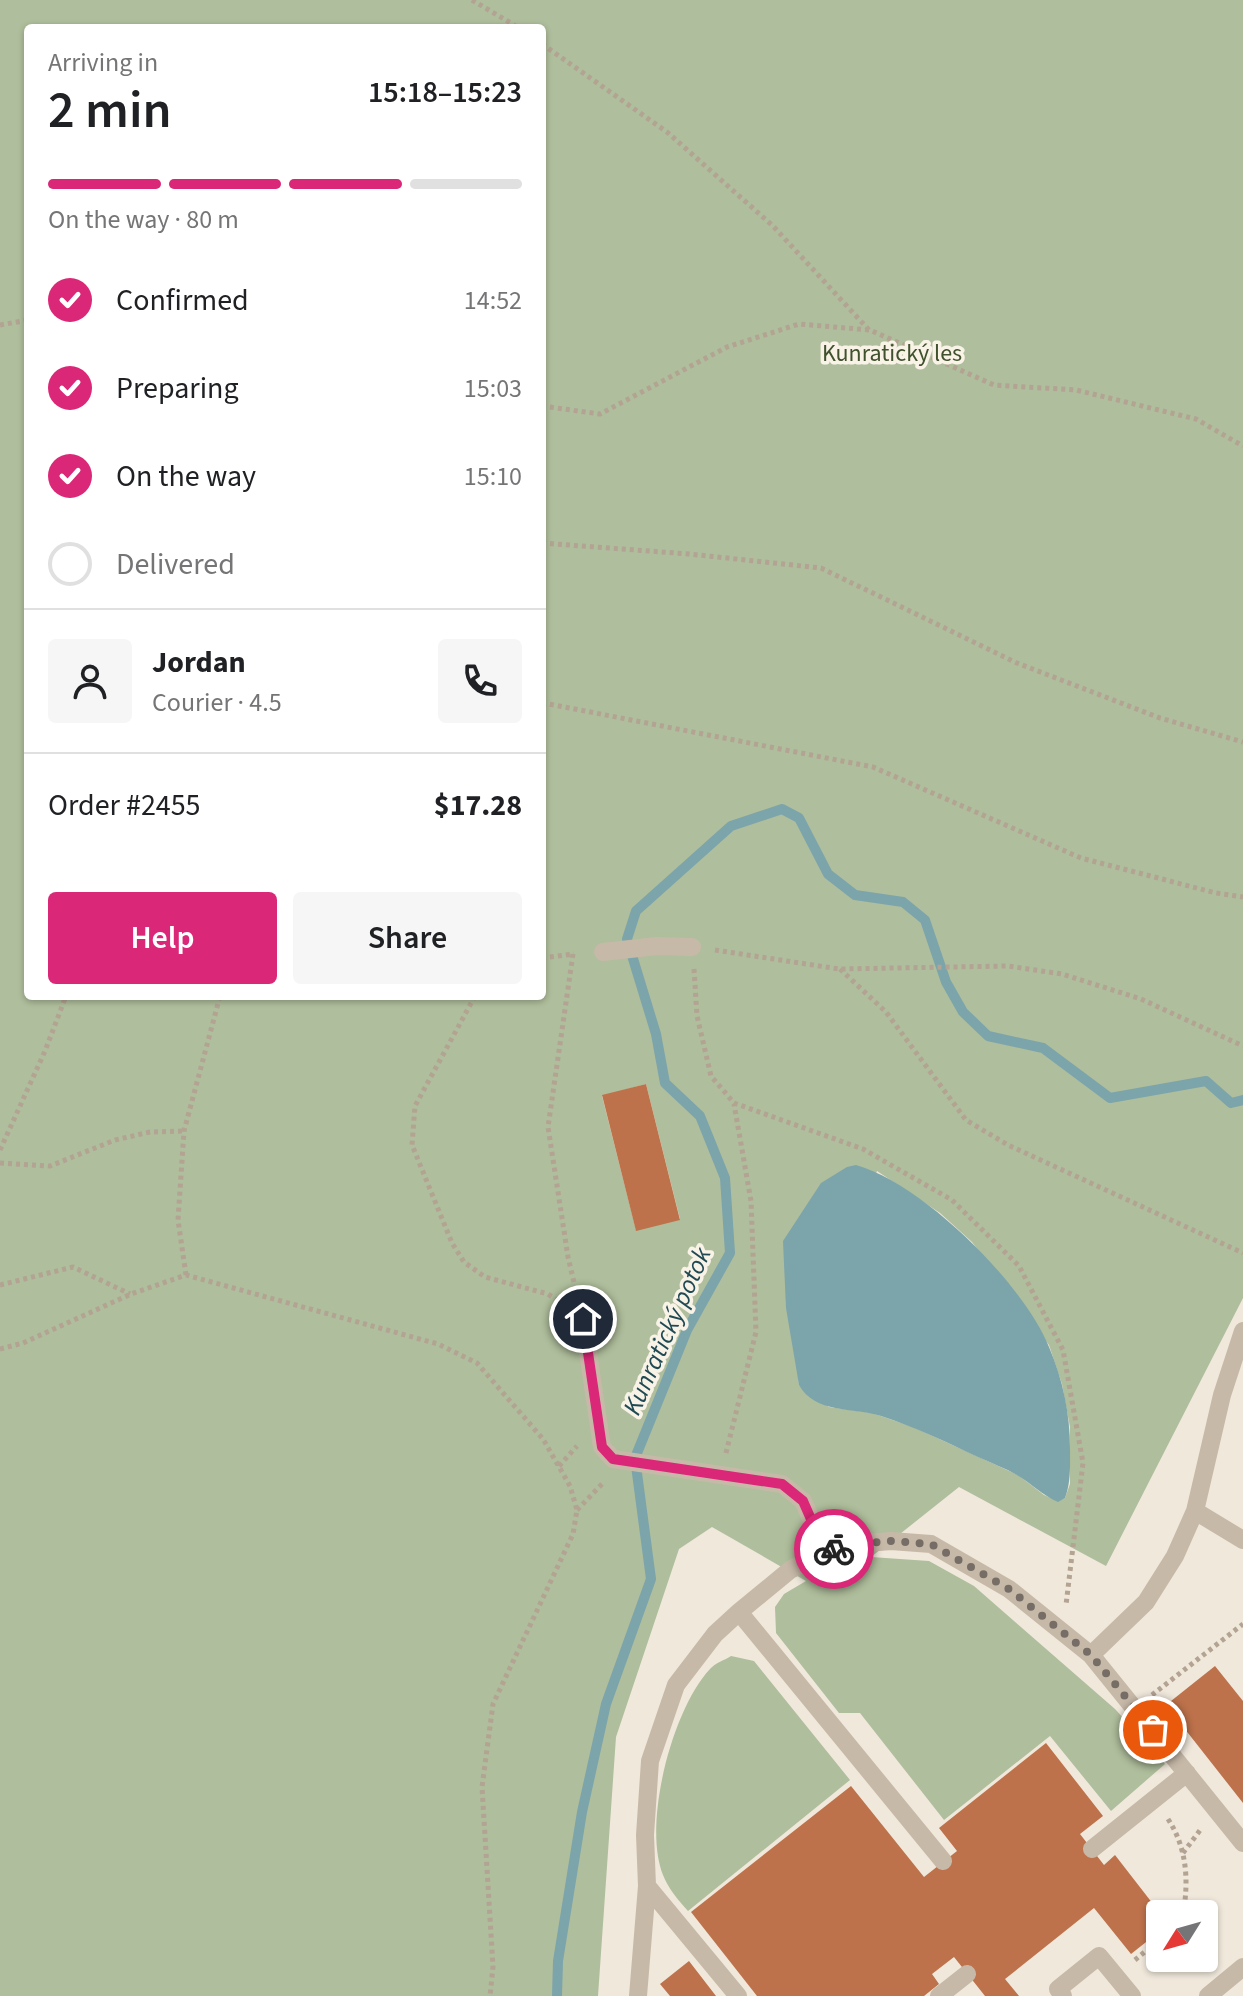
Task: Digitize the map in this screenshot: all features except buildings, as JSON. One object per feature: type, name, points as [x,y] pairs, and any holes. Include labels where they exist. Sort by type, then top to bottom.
[{"type":"lane","points":[[603,952],[657,946],[692,947]]},
{"type":"lane","points":[[583,1319],[602,1447],[613,1459],[782,1484],[803,1501],[825,1551]]},
{"type":"lane","points":[[1091,1655],[1146,1602],[1175,1556],[1195,1511],[1222,1395],[1243,1331]]},
{"type":"lane","points":[[1195,1511],[1243,1540]]},
{"type":"lane","points":[[638,1996],[647,1886],[645,1835],[650,1761],[676,1685],[715,1634],[739,1612],[790,1570],[825,1551],[855,1544],[891,1541],[931,1544],[1009,1589],[1091,1655],[1243,1843]]},
{"type":"lane","points":[[739,1612],[943,1861]]},
{"type":"lane","points":[[1092,1849],[1187,1773]]},
{"type":"lane","points":[[647,1886],[738,1996]]},
{"type":"lane","points":[[1063,1996],[1058,1989],[1099,1956],[1132,1996]]},
{"type":"lane","points":[[1208,1996],[1243,1967]]},
{"type":"lane","points":[[939,1996],[967,1974]]},
{"type":"path","points":[[472,0],[512,24]]},
{"type":"path","points":[[546,47],[667,132],[773,226],[870,330]]},
{"type":"path","points":[[0,325],[24,321]]},
{"type":"path","points":[[546,407],[600,414],[727,347],[799,324],[870,330],[994,385],[1076,390],[1196,419],[1243,446]]},
{"type":"path","points":[[546,543],[821,568],[1017,663],[1160,718],[1243,742]]},
{"type":"path","points":[[546,704],[873,767],[1081,858],[1216,893],[1243,897]]},
{"type":"path","points":[[1062,1634],[1083,1463],[1063,1350],[1019,1266],[952,1200],[863,1149],[734,1103],[711,1076],[697,1016],[692,947],[839,969],[1008,966],[1062,974],[1141,999],[1243,1046]]},
{"type":"path","points":[[546,957],[603,952]]},
{"type":"path","points":[[573,954],[548,1127],[568,1257],[583,1319]]},
{"type":"path","points":[[839,969],[886,1012],[966,1120],[1008,1145],[1243,1253]]},
{"type":"path","points":[[0,1150],[64,1000]]},
{"type":"path","points":[[186,1275],[178,1220],[184,1131],[219,1000]]},
{"type":"path","points":[[473,1000],[415,1106],[412,1145],[452,1243],[464,1262],[485,1277],[548,1294],[583,1319]]},
{"type":"path","points":[[721,1474],[756,1332],[751,1201],[734,1103]]},
{"type":"path","points":[[0,1163],[50,1166],[115,1140],[150,1132],[184,1131]]},
{"type":"path","points":[[0,1285],[73,1267],[131,1294]]},
{"type":"path","points":[[0,1349],[23,1343],[131,1294],[186,1275],[438,1344],[477,1363],[543,1439],[570,1486],[577,1510],[573,1534],[493,1704],[482,1787],[493,1967],[490,1996]]},
{"type":"path","points":[[577,1510],[607,1479],[613,1459]]},
{"type":"path","points":[[1136,1708],[1243,1624]]},
{"type":"path","points":[[1154,1799],[1176,1832],[1185,1862],[1186,1900]]},
{"type":"path","points":[[1115,1976],[1146,1951]]},
{"type":"green space","name":"Kunratický les","points":[[0,0],[1243,0],[1243,1298],[1106,1566],[959,1487],[871,1557],[929,1561],[974,1586],[1115,1709],[1165,1764],[1111,1811],[1050,1736],[944,1820],[860,1713],[839,1713],[776,1633],[775,1607],[784,1594],[806,1581],[712,1527],[679,1549],[616,1737],[598,1996],[0,1996]],"holes":[[[646,1084],[680,1219],[636,1230],[602,1096]],[[877,1171],[940,1213],[972,1242],[1049,1345],[1062,1384],[1070,1427],[1070,1484],[1065,1498],[1058,1501],[1044,1495],[1018,1475],[913,1427],[872,1413],[829,1407],[799,1385],[798,1372]]]},
{"type":"green space","points":[[731,1656],[754,1661],[850,1780],[688,1911],[668,1885],[657,1853],[659,1797],[673,1738],[684,1710],[710,1669]]},
{"type":"water","points":[[856,1165],[911,1192],[940,1214],[994,1266],[1036,1322],[1054,1359],[1067,1410],[1070,1468],[1065,1498],[1058,1502],[1012,1472],[906,1425],[870,1413],[815,1401],[799,1385],[786,1308],[783,1241],[821,1183]]},
{"type":"waterway","name":"Kunratický potok","points":[[557,1996],[558,1961],[582,1812],[606,1704],[651,1579],[635,1458],[687,1330],[730,1253],[725,1178],[700,1116],[665,1083],[656,1034],[627,939],[636,911],[731,826],[782,809],[799,818],[828,874],[855,895],[903,902],[925,920],[946,982],[963,1012],[988,1036],[1043,1048],[1110,1098],[1206,1081],[1231,1103],[1243,1100]]},
{"type":"way so far","points":[[834,1549],[891,1541],[931,1544],[1009,1589],[1091,1655],[1153,1730]]},
{"type":"route","points":[[583,1319],[602,1447],[613,1459],[782,1484],[803,1501],[825,1551],[834,1549]]}]
